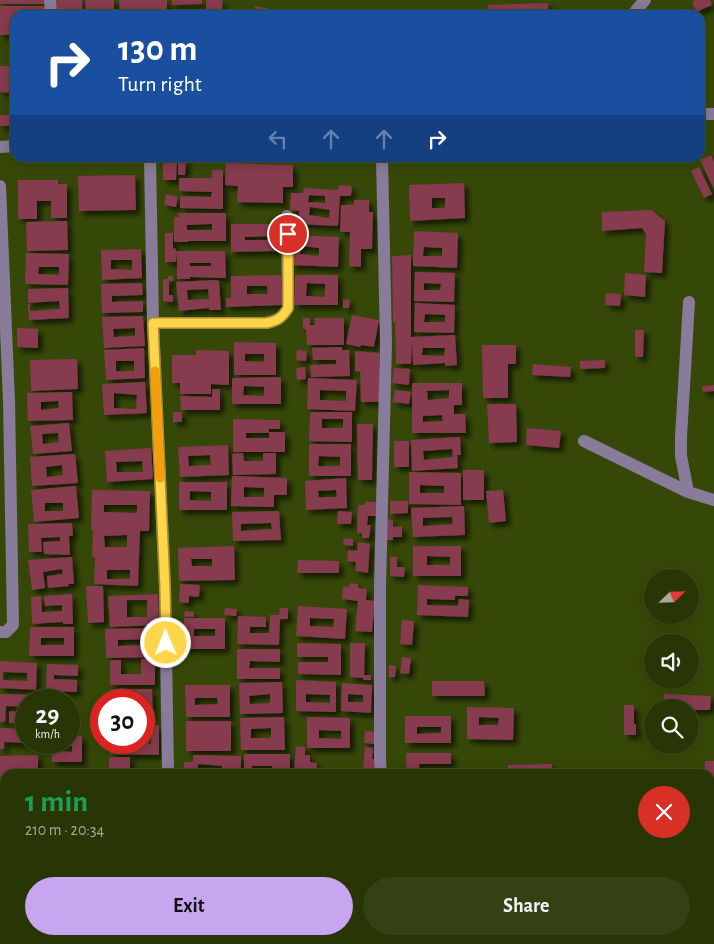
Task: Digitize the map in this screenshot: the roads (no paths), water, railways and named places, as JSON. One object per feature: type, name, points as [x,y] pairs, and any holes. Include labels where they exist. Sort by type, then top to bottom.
[{"type":"street","points":[[635,10],[645,0]]},
{"type":"street","points":[[150,162],[153,323],[165,587],[168,769]]},
{"type":"street","points":[[381,769],[380,586],[386,343],[382,162]]},
{"type":"street","points":[[0,186],[9,401],[13,625],[6,632],[0,632]]},
{"type":"street","points":[[153,323],[266,323],[276,321],[283,316],[288,308],[287,216]]},
{"type":"street","points":[[688,492],[681,456],[681,437],[689,302]]},
{"type":"street","points":[[584,441],[688,492],[714,500]]}]
